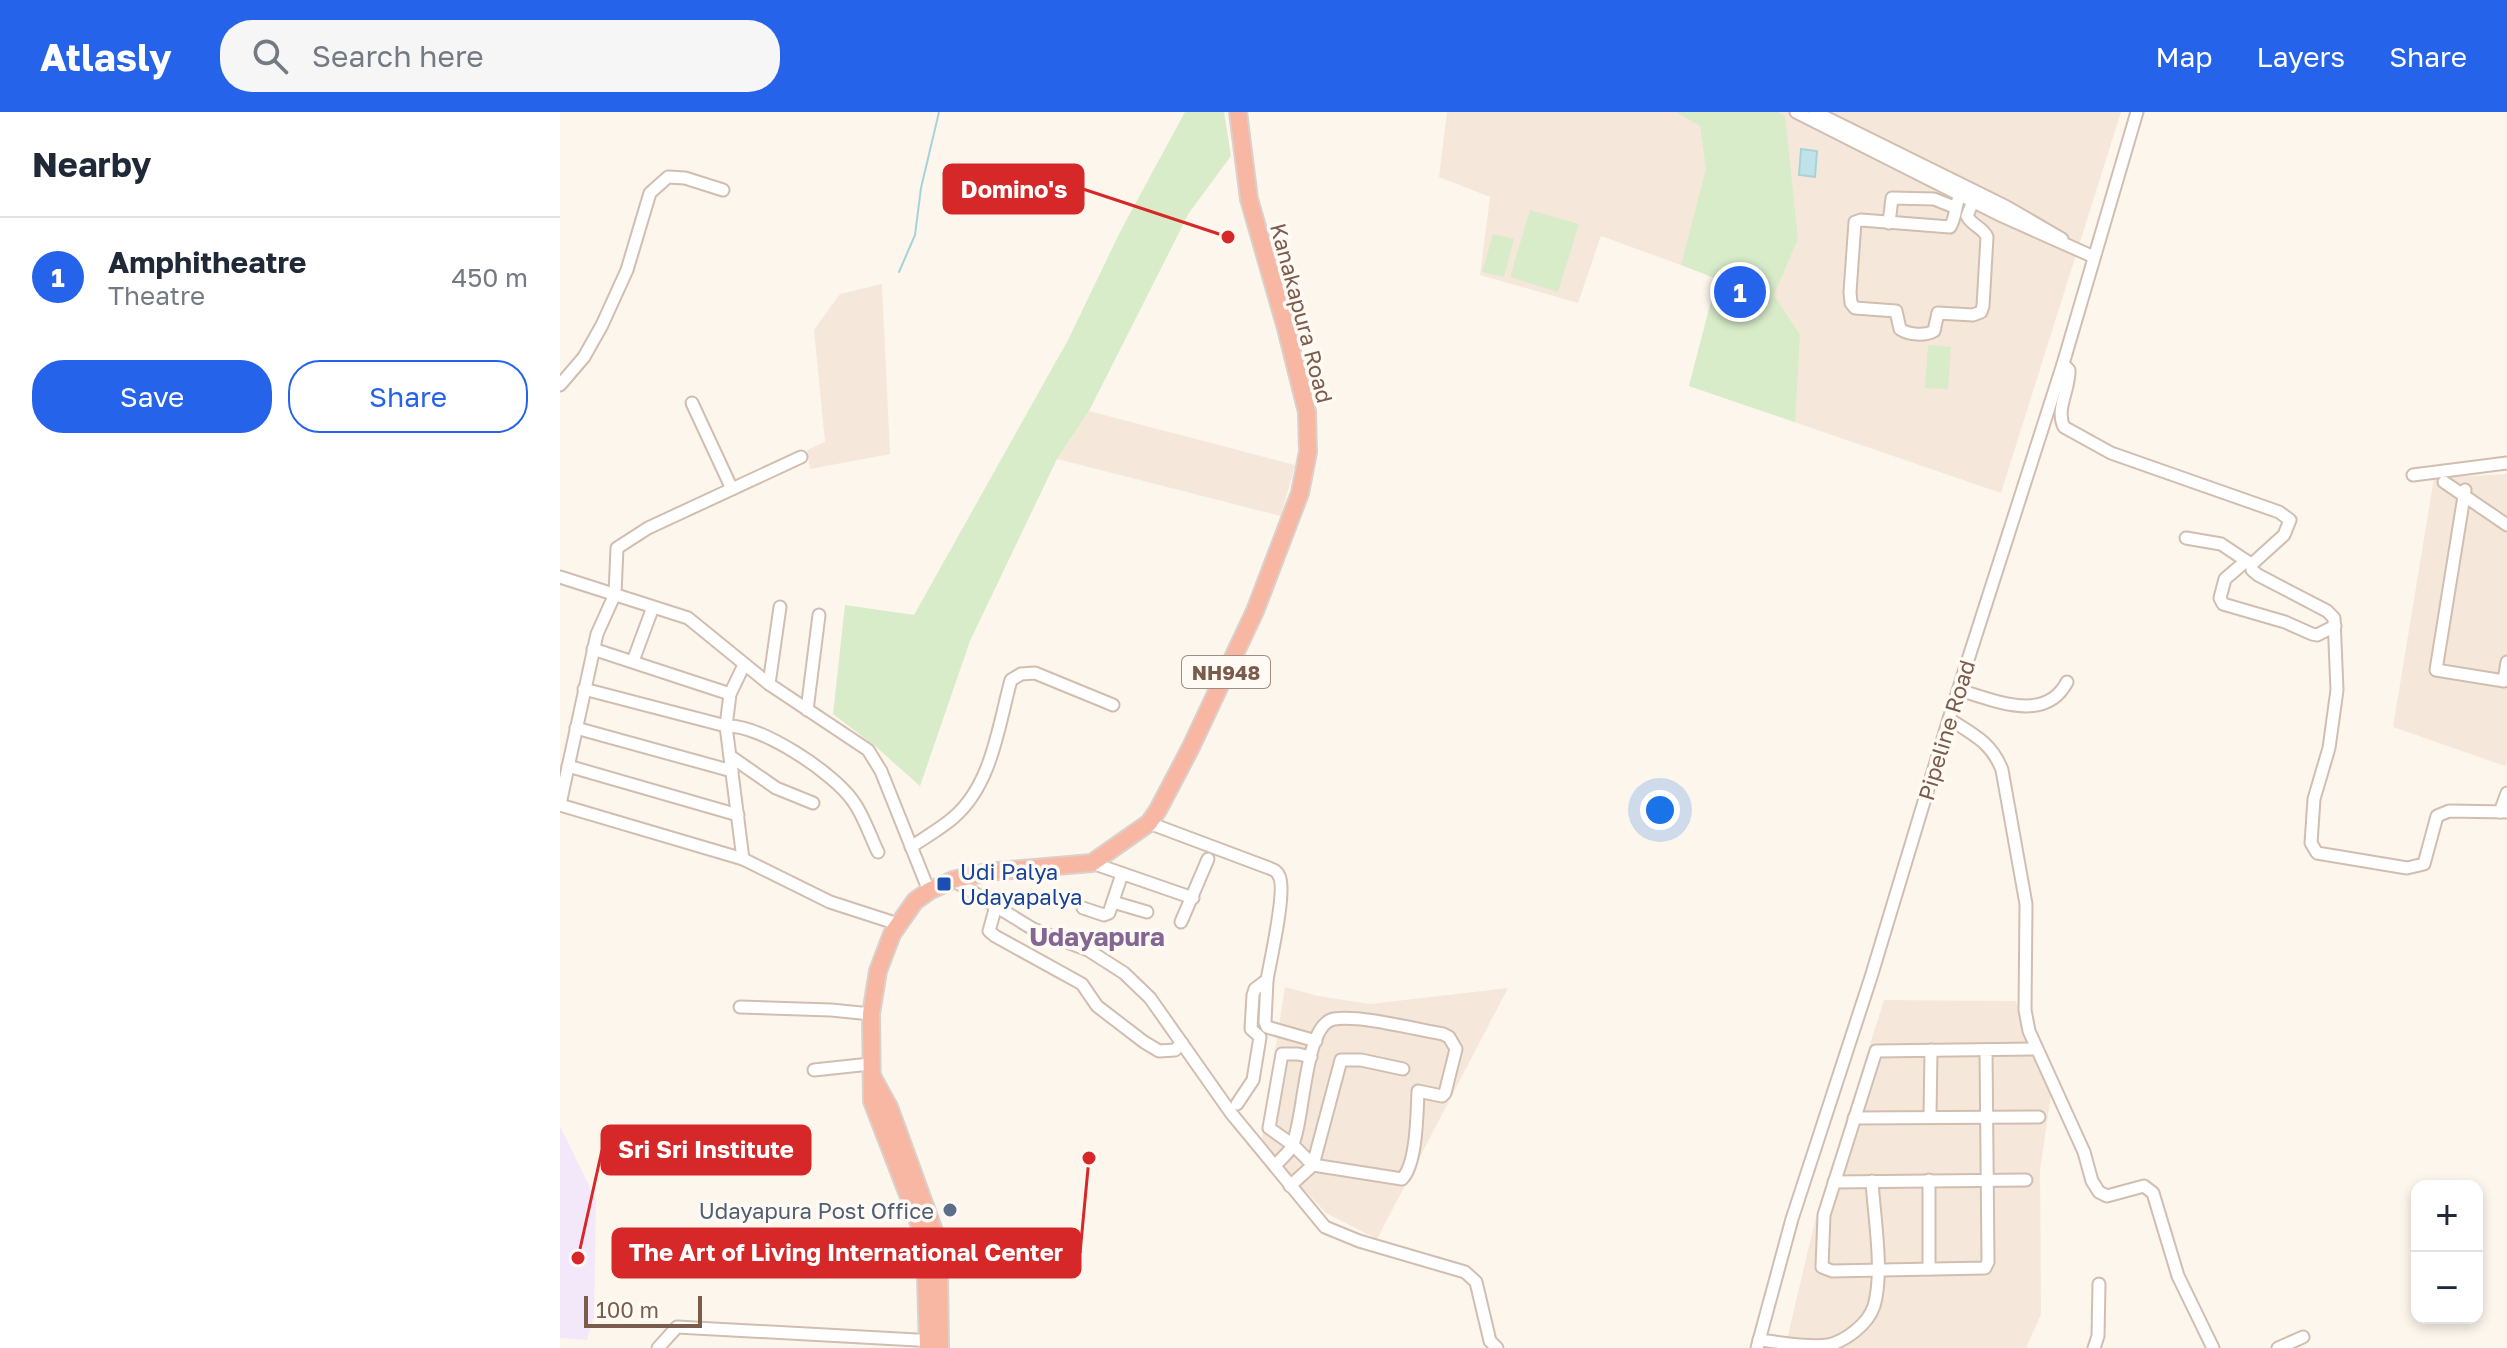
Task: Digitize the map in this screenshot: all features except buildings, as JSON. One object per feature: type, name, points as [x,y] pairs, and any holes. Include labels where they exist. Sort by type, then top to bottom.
[{"type":"highway","name":"Kanakapura Road","points":[[1092,863],[1149,823],[1190,749],[1255,611],[1300,493],[1308,452],[1307,412],[1249,199],[1238,112]]},
{"type":"highway","points":[[934,1344],[938,1255],[889,1107],[871,1069],[871,1014],[878,971],[898,924],[915,901],[929,891],[953,880],[987,872],[1092,863]]},
{"type":"street","points":[[1796,112],[1960,195],[2058,242],[2065,242]]},
{"type":"street","points":[[1815,112],[2007,207],[2094,257]]},
{"type":"street","name":"Pipeline Road","points":[[1758,1344],[1792,1219],[2063,364],[2137,112]]},
{"type":"street","points":[[560,385],[584,357],[602,325],[627,270],[650,193],[668,177],[685,178],[723,190]]},
{"type":"street","points":[[1960,195],[1950,227],[1855,222],[1851,303],[1855,308],[1896,311],[1900,329],[1906,333],[1928,334],[1934,331],[1938,313],[1973,315],[1981,312],[1987,237],[1967,216],[1973,201]]},
{"type":"street","points":[[1889,223],[1892,198],[1934,199],[1954,207]]},
{"type":"street","points":[[2063,364],[2069,370],[2070,382],[2060,420],[2064,427],[2111,453],[2279,512],[2290,520],[2284,535],[2225,579],[2220,598],[2223,604],[2317,635],[2335,626]]},
{"type":"street","points":[[692,403],[732,489]]},
{"type":"street","points":[[801,457],[625,541],[617,548],[615,594],[593,649],[560,804],[743,859],[830,902],[898,924]]},
{"type":"street","points":[[2413,475],[2507,463]]},
{"type":"street","points":[[2444,482],[2465,493],[2507,525]]},
{"type":"street","points":[[2465,493],[2436,670],[2504,681],[2507,662]]},
{"type":"street","points":[[2186,538],[2221,544],[2249,562],[2258,575],[2327,611],[2334,618],[2337,690],[2329,748],[2314,799],[2311,843],[2317,853],[2407,868],[2424,864],[2437,816],[2449,811],[2504,812],[2507,793]]},
{"type":"street","points":[[560,577],[688,618],[769,684],[868,750],[881,771],[929,891]]},
{"type":"street","points":[[633,661],[653,607]]},
{"type":"street","points":[[769,684],[780,607]]},
{"type":"street","points":[[807,710],[819,615]]},
{"type":"street","points":[[593,649],[730,694]]},
{"type":"street","points":[[743,859],[726,726],[730,694],[744,665]]},
{"type":"street","points":[[911,847],[953,818],[974,795],[986,773],[1011,680],[1021,674],[1035,673],[1113,705]]},
{"type":"street","points":[[1959,690],[2005,704],[2036,706],[2053,701],[2067,682]]},
{"type":"street","points":[[584,689],[726,726],[739,726],[800,752],[853,799],[878,852]]},
{"type":"street","points":[[1949,719],[1984,740],[1996,755],[2002,770],[2026,904],[2025,1010],[2029,1031],[2099,1192],[2107,1196],[2144,1186],[2153,1193],[2178,1276],[2213,1348]]},
{"type":"street","points":[[576,728],[732,771]]},
{"type":"street","points":[[730,756],[776,788],[813,803]]},
{"type":"street","points":[[568,766],[738,815]]},
{"type":"street","points":[[1149,823],[1278,873],[1281,894],[1267,980],[1265,1022],[1267,1027],[1316,1041]]},
{"type":"street","points":[[1181,922],[1208,859]]},
{"type":"street","points":[[1092,863],[1193,898]]},
{"type":"street","points":[[1083,908],[1104,915],[1109,913],[1122,874]]},
{"type":"street","points":[[953,880],[1033,929],[1088,950],[1124,973],[1150,998],[1231,1113],[1325,1227],[1359,1241],[1465,1272],[1476,1282],[1490,1341],[1497,1348]]},
{"type":"street","points":[[1113,902],[1147,912]]},
{"type":"street","points":[[996,906],[989,926],[989,931],[995,936],[1082,984],[1097,1006],[1159,1051],[1175,1050],[1182,1043]]},
{"type":"street","points":[[1237,1104],[1253,1080],[1260,1037],[1251,1029],[1253,995],[1255,989],[1267,980]]},
{"type":"street","points":[[740,1007],[871,1014]]},
{"type":"street","points":[[1275,1166],[1293,1145],[1311,1057],[1322,1024],[1329,1019],[1350,1019],[1443,1034],[1449,1037],[1456,1049],[1445,1093],[1442,1096],[1418,1091],[1413,1149],[1407,1174],[1402,1179],[1313,1165],[1293,1145],[1269,1128],[1282,1054],[1311,1057]]},
{"type":"street","points":[[1986,1050],[1988,1262],[1985,1268],[1832,1271],[1822,1267],[1824,1215],[1876,1051],[2037,1049]]},
{"type":"street","points":[[1930,1117],[1931,1050]]},
{"type":"street","points":[[1290,1186],[1313,1165],[1341,1060],[1361,1060],[1403,1069]]},
{"type":"street","points":[[814,1070],[871,1069]]},
{"type":"street","points":[[1854,1118],[2039,1117]]},
{"type":"street","points":[[1929,1180],[1929,1269]]},
{"type":"street","points":[[1834,1182],[2026,1180]]},
{"type":"street","points":[[1758,1344],[1824,1346],[1839,1342],[1869,1318],[1874,1305],[1877,1269],[1872,1181]]},
{"type":"street","points":[[2094,1348],[2098,1336],[2099,1284]]},
{"type":"street","points":[[658,1348],[677,1327],[934,1344]]},
{"type":"street","points":[[2278,1348],[2303,1337]]},
{"type":"shaded area","points":[[1447,112],[2121,112],[2001,493],[1689,386],[1717,278],[1601,236],[1578,303],[1480,275],[1490,197],[1439,177]]},
{"type":"shaded area","points":[[882,284],[890,454],[810,469],[807,450],[825,442],[814,330],[840,294]]},
{"type":"shaded area","points":[[1089,411],[1295,465],[1281,516],[1057,459]]},
{"type":"shaded area","points":[[2507,474],[2505,766],[2393,727],[2434,478]]},
{"type":"shaded area","points":[[1285,987],[1370,1004],[1508,988],[1377,1239],[1326,1213],[1261,1144]]},
{"type":"shaded area","points":[[1884,1000],[2016,1001],[2022,1024],[2051,1095],[2040,1170],[2041,1314],[2026,1348],[1785,1348],[1817,1212]]},
{"type":"shaded area","points":[[560,1126],[596,1200],[594,1316],[587,1340],[560,1338]]},
{"type":"green space","points":[[1185,112],[1224,112],[1231,156],[1189,213],[1089,411],[1057,459],[970,641],[920,786],[833,714],[845,605],[914,615],[1068,340],[1120,232]]},
{"type":"green space","points":[[1676,112],[1777,112],[1785,116],[1798,239],[1774,295],[1800,335],[1795,422],[1689,386],[1717,279],[1681,265],[1706,169],[1700,126]]},
{"type":"green space","points":[[1530,210],[1579,224],[1558,292],[1510,277]]},
{"type":"green space","points":[[1493,234],[1514,239],[1504,277],[1482,272]]},
{"type":"green space","points":[[1928,345],[1951,347],[1948,389],[1925,388]]},
{"type":"water","points":[[1801,149],[1817,151],[1815,177],[1799,175]]},
{"type":"waterway","points":[[899,272],[915,235],[921,188],[939,112]]},
{"type":"place","name":"Domino's","points":[[1228,237]]},
{"type":"place","name":"Amphitheatre","points":[[1740,292]]},
{"type":"place","name":"Udi Palya Udayapalya","points":[[944,884]]},
{"type":"place","name":"The Art of Living International Center","points":[[1089,1158]]},
{"type":"place","name":"Udayapura Post Office","points":[[950,1210]]},
{"type":"place","name":"Sri Sri Institute","points":[[578,1258]]},
{"type":"district","name":"Udayapura","points":[[1097,936]]}]
